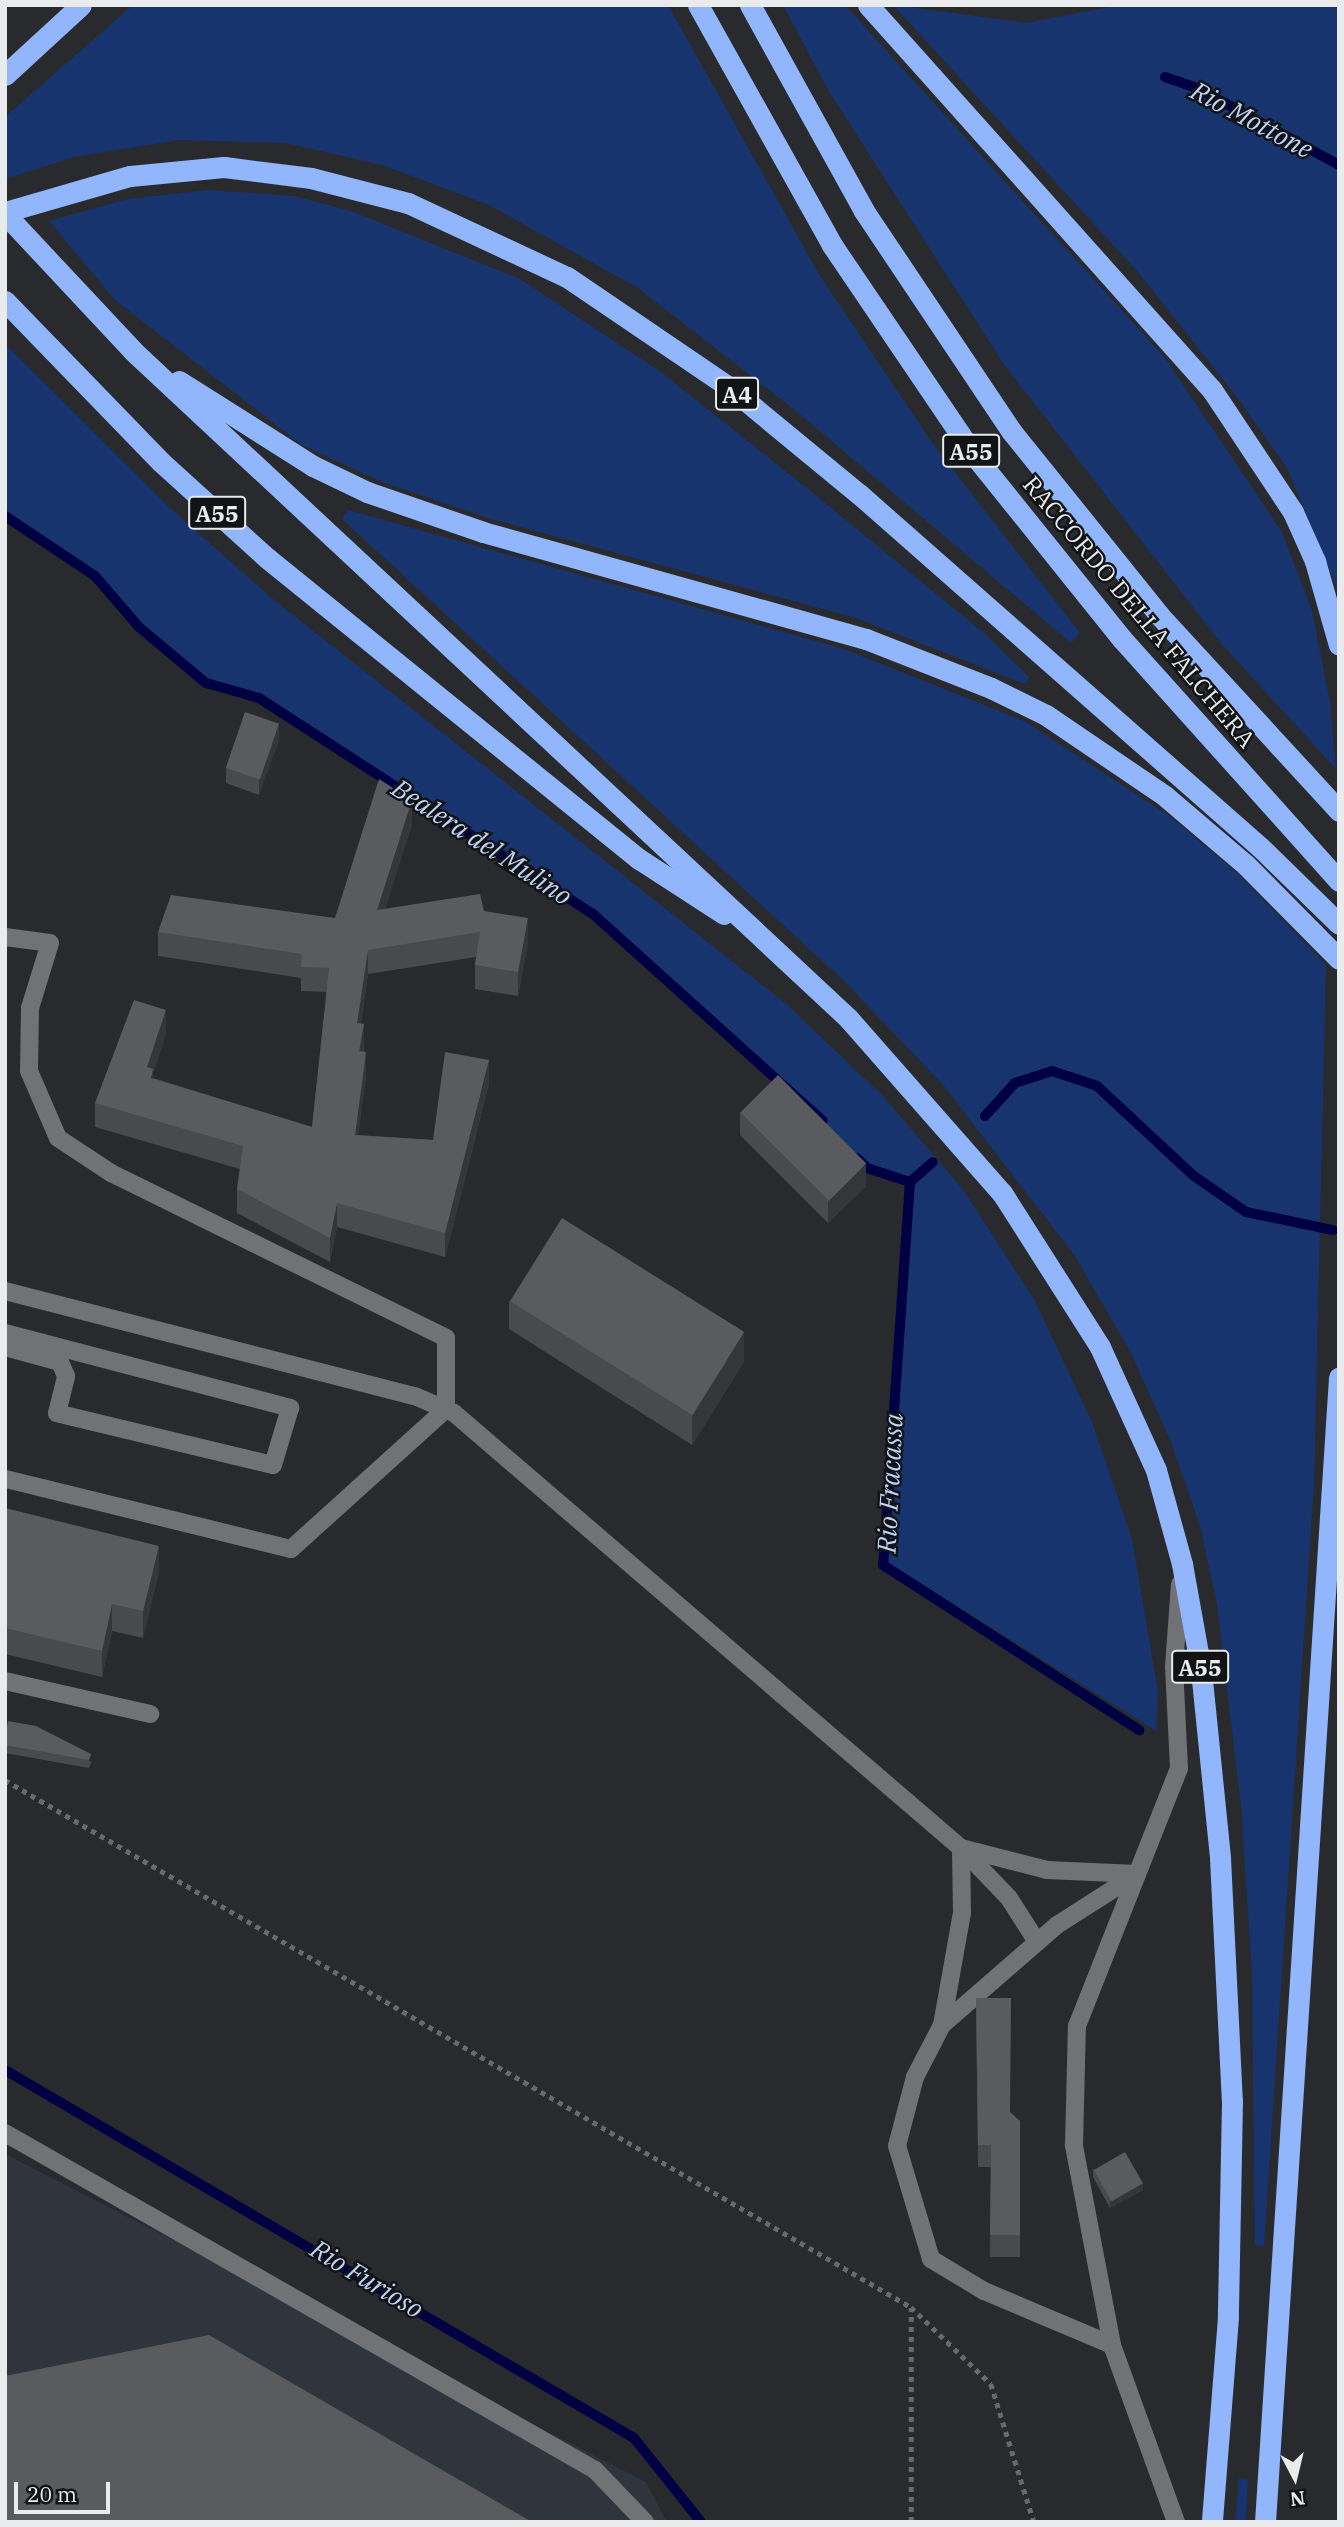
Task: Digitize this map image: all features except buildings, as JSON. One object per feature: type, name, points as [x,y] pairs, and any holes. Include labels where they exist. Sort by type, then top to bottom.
[{"type":"highway","points":[[5,75],[81,5]]},
{"type":"highway","name":"RACCORDO DELLA FALCHERA","points":[[698,5],[832,244],[974,455],[1055,561],[1308,850],[1339,881]]},
{"type":"highway","name":"RACCORDO DELLA FALCHERA","points":[[750,5],[864,211],[1012,432],[1160,615],[1339,811]]},
{"type":"highway","points":[[868,5],[1055,210],[1248,437],[1315,561],[1339,645]]},
{"type":"highway","name":"A4","points":[[5,213],[130,176],[224,167],[359,188],[534,260],[646,326],[849,486],[1339,924]]},
{"type":"highway","points":[[5,213],[43,260],[133,351],[773,946]]},
{"type":"highway","name":"A55","points":[[5,301],[161,463],[267,558],[639,859],[773,946],[908,1080],[1042,1252],[1130,1405],[1182,1564],[1201,1670],[1228,1974],[1228,2317],[1212,2522]]},
{"type":"highway","points":[[133,351],[313,466],[367,492],[483,531],[866,639],[992,688],[1056,722],[1165,796],[1339,959]]},
{"type":"highway","points":[[1265,2522],[1339,1377]]},
{"type":"lane","points":[[5,936],[50,943],[30,1008],[29,1071],[58,1138],[111,1173],[446,1338],[446,1409],[291,1549],[5,1479]]},
{"type":"lane","points":[[5,1291],[402,1392],[446,1409],[501,1447],[961,1848],[1009,1898],[1037,1942]]},
{"type":"lane","points":[[5,1333],[290,1408],[273,1465],[57,1413],[66,1376],[61,1362],[5,1347]]},
{"type":"lane","points":[[1176,2522],[1112,2345],[1074,2145],[1077,2026],[1179,1768],[1174,1668],[1182,1564]]},
{"type":"lane","points":[[5,1681],[150,1714]]},
{"type":"lane","points":[[961,1848],[1046,1870],[1137,1874]]},
{"type":"lane","points":[[961,1848],[962,1913],[942,2025],[915,2077],[897,2146],[931,2259],[984,2291],[1112,2345]]},
{"type":"lane","points":[[942,2025],[1037,1942],[1137,1874]]},
{"type":"lane","points":[[5,2133],[595,2470],[645,2522]]},
{"type":"path","points":[[5,1780],[911,2307],[991,2384],[1034,2522]]},
{"type":"path","points":[[911,2307],[911,2522]]},
{"type":"shaded area","points":[[133,5],[668,5],[820,276],[933,444],[1080,633],[1071,643],[796,411],[638,288],[489,205],[382,165],[286,143],[179,140],[74,157],[5,179],[5,117]]},
{"type":"shaded area","points":[[783,5],[845,5],[1165,358],[1282,532],[1312,611],[1330,702],[1336,769],[1221,643],[1005,366],[828,90]]},
{"type":"shaded area","points":[[893,5],[1027,23],[1119,5],[1339,5],[1339,592],[1287,468],[1240,401],[1139,273]]},
{"type":"shaded area","points":[[208,190],[294,196],[351,211],[520,279],[661,372],[813,493],[985,634],[1029,677],[1025,684],[856,618],[488,518],[382,482],[302,445],[115,300],[49,221],[128,199]]},
{"type":"shaded area","points":[[5,344],[171,509],[274,600],[785,1003],[883,1096],[964,1191],[1035,1301],[1092,1422],[1132,1539],[1158,1693],[1156,1731],[887,1562],[914,1185],[909,1178],[869,1166],[593,909],[258,693],[208,680],[143,626],[97,573],[5,512]]},
{"type":"shaded area","points":[[348,510],[844,649],[1024,721],[1168,815],[1237,873],[1326,965],[1314,1483],[1264,2246],[1255,2245],[1252,1974],[1241,1805],[1217,1604],[1200,1526],[1171,1442],[1131,1353],[1075,1256],[944,1086],[843,980],[342,519]]},
{"type":"shaded area","points":[[5,2154],[646,2482],[667,2522],[5,2522]]},
{"type":"shaded area","points":[[1239,2478],[1248,2480],[1246,2522],[1235,2522]]},
{"type":"waterway","name":"Rio Mottone","points":[[1165,77],[1199,89],[1339,165]]},
{"type":"waterway","name":"Bealera del Mulino","points":[[5,516],[95,576],[139,627],[206,683],[259,698],[593,914],[823,1121]]},
{"type":"waterway","name":"Bealera del Mulino","points":[[985,1116],[1015,1083],[1052,1071],[1097,1086],[1194,1176],[1246,1212],[1333,1230]]},
{"type":"waterway","name":"Bealera del Mulino","points":[[857,1158],[867,1168],[910,1182],[933,1162]]},
{"type":"waterway","name":"Rio Fracassa","points":[[910,1182],[883,1565],[1139,1730]]},
{"type":"waterway","name":"Rio Furioso","points":[[5,2070],[634,2438],[701,2522]]}]
